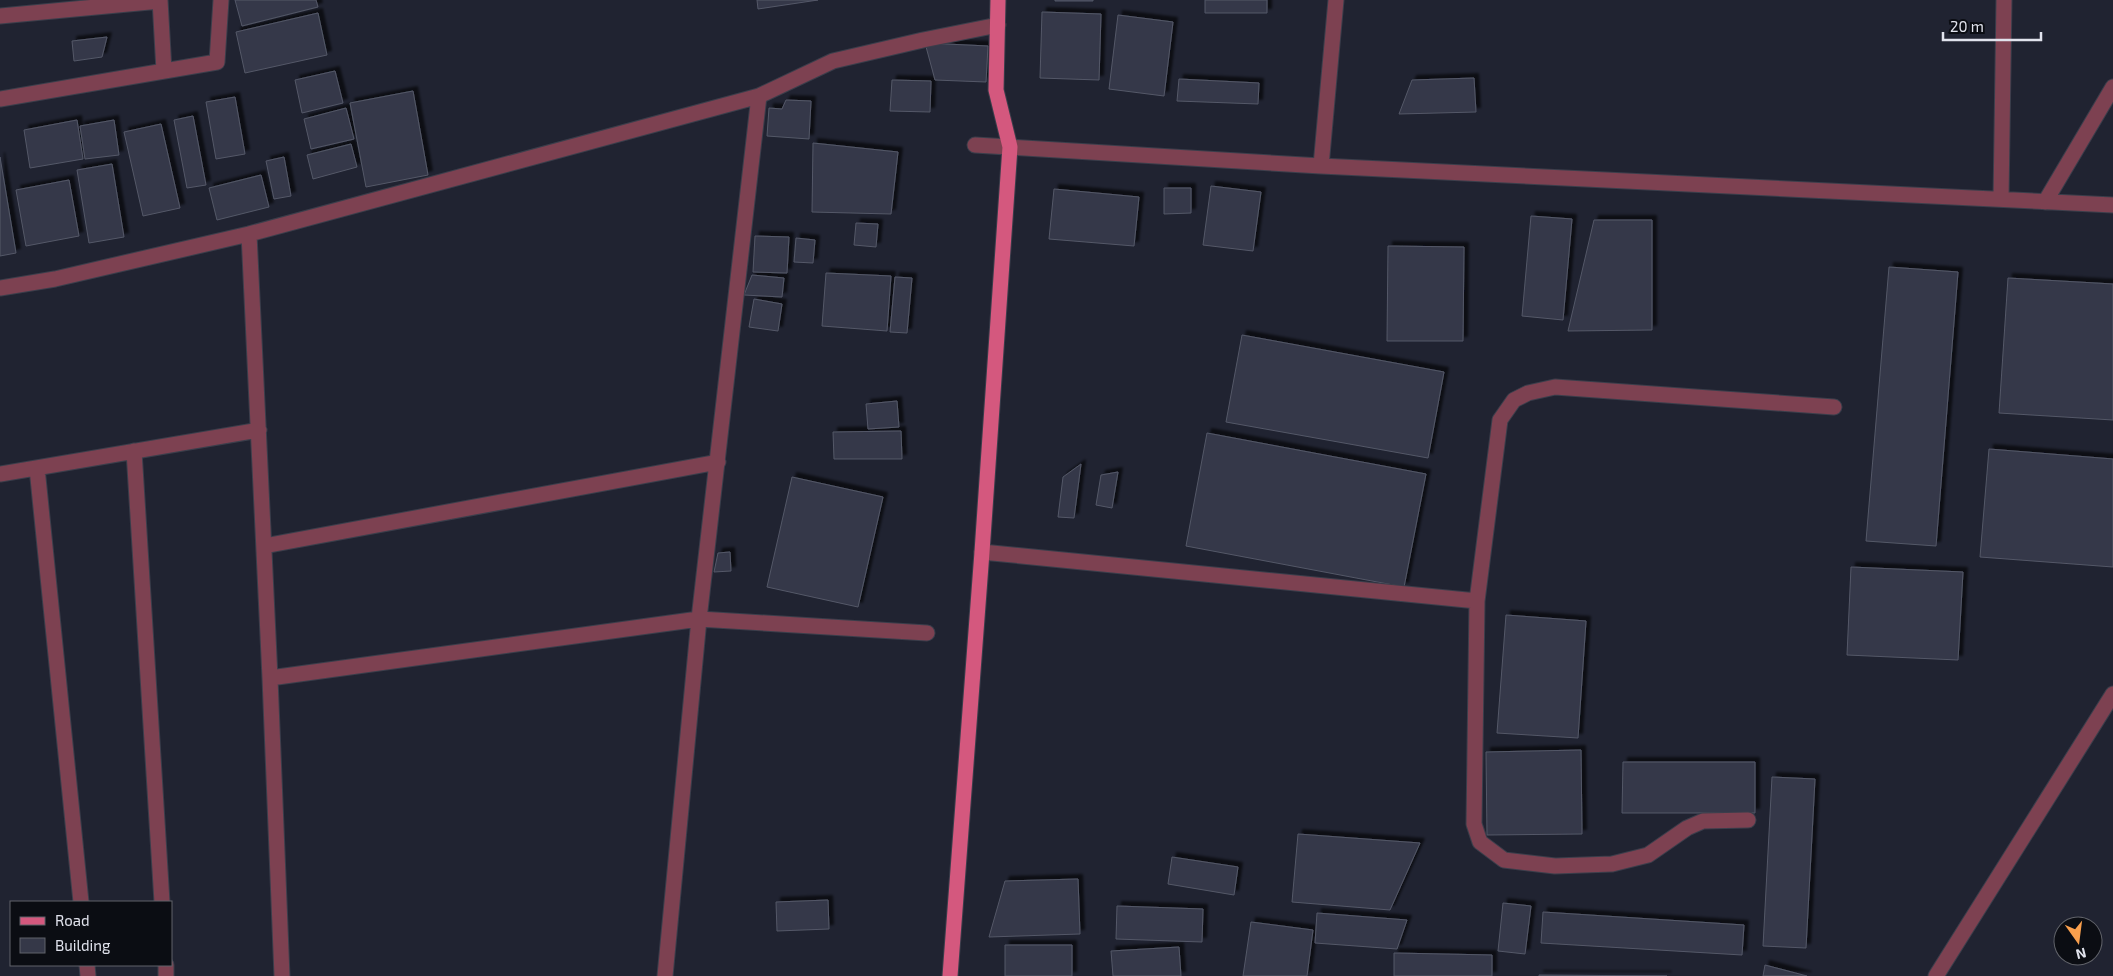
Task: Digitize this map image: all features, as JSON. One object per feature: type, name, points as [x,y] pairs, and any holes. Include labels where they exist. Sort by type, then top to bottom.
[{"type":"main road","points":[[950,976],[1010,147],[996,90],[998,0]]},
{"type":"street","points":[[0,99],[217,62],[221,0]]},
{"type":"street","points":[[1321,166],[1336,0]]},
{"type":"street","points":[[2002,199],[2004,0]]},
{"type":"street","points":[[0,16],[160,1],[164,71]]},
{"type":"street","points":[[0,288],[55,280],[249,234],[759,96],[833,61],[923,40],[998,26]]},
{"type":"street","points":[[2045,202],[2113,87]]},
{"type":"street","points":[[665,976],[699,620],[759,96]]},
{"type":"street","points":[[975,145],[1321,166],[2113,205]]},
{"type":"street","points":[[249,234],[282,976]]},
{"type":"street","points":[[1748,820],[1703,821],[1687,828],[1648,856],[1612,864],[1555,866],[1504,860],[1480,842],[1474,824],[1477,601],[1500,420],[1514,400],[1528,393],[1555,387],[1834,407]]},
{"type":"street","points":[[0,474],[259,430]]},
{"type":"street","points":[[134,451],[162,901]]},
{"type":"street","points":[[264,546],[718,462]]},
{"type":"street","points":[[37,468],[81,901]]},
{"type":"street","points":[[982,552],[1477,601]]},
{"type":"street","points":[[270,678],[699,620],[927,633]]},
{"type":"street","points":[[1936,976],[2113,694]]},
{"type":"building","points":[[235,0],[316,0],[318,7],[242,26]]},
{"type":"building","points":[[757,0],[818,0],[758,9]]},
{"type":"building","points":[[1093,0],[1093,1],[1055,1]]},
{"type":"building","points":[[1205,0],[1267,0],[1267,13],[1205,13]]},
{"type":"building","points":[[1042,12],[1101,14],[1099,80],[1040,78]]},
{"type":"building","points":[[318,13],[327,55],[245,73],[236,32]]},
{"type":"building","points":[[1118,15],[1173,22],[1164,96],[1109,89]]},
{"type":"building","points":[[107,37],[102,57],[74,61],[72,41]]},
{"type":"building","points":[[925,43],[988,46],[986,82],[935,80]]},
{"type":"building","points":[[335,71],[343,103],[302,113],[295,80]]},
{"type":"building","points":[[1474,78],[1476,112],[1399,114],[1412,80]]},
{"type":"building","points":[[1179,79],[1259,83],[1258,104],[1177,101]]},
{"type":"building","points":[[892,80],[931,81],[930,112],[890,111]]},
{"type":"building","points":[[413,91],[428,175],[366,187],[350,103]]},
{"type":"building","points":[[235,97],[245,154],[216,159],[206,102]]},
{"type":"building","points":[[786,100],[811,101],[809,139],[767,136],[769,108],[782,109]]},
{"type":"building","points":[[346,108],[354,139],[311,149],[304,119]]},
{"type":"building","points":[[193,116],[206,185],[187,188],[174,120]]},
{"type":"building","points":[[77,120],[83,159],[30,168],[24,130]]},
{"type":"building","points":[[114,120],[119,155],[85,159],[80,126]]},
{"type":"building","points":[[161,124],[180,208],[143,216],[124,132]]},
{"type":"building","points":[[813,143],[898,152],[891,214],[812,212]]},
{"type":"building","points":[[351,144],[357,167],[313,179],[307,155]]},
{"type":"building","points":[[0,157],[16,253],[0,256]]},
{"type":"building","points":[[284,157],[291,196],[274,199],[266,161]]},
{"type":"building","points":[[112,164],[124,237],[89,243],[77,170]]},
{"type":"building","points":[[261,175],[269,207],[217,220],[209,188]]},
{"type":"building","points":[[69,180],[79,236],[26,246],[16,190]]},
{"type":"building","points":[[1211,186],[1261,192],[1253,251],[1203,245]]},
{"type":"building","points":[[1164,188],[1191,188],[1191,213],[1164,214]]},
{"type":"building","points":[[1054,189],[1139,197],[1134,246],[1049,239]]},
{"type":"building","points":[[1531,216],[1572,219],[1563,320],[1522,316]]},
{"type":"building","points":[[1594,220],[1652,220],[1652,330],[1568,331]]},
{"type":"building","points":[[856,223],[878,224],[876,247],[854,245]]},
{"type":"building","points":[[755,236],[789,237],[787,273],[753,272]]},
{"type":"building","points":[[796,238],[815,240],[813,263],[794,262]]},
{"type":"building","points":[[1388,246],[1464,247],[1463,341],[1387,341]]},
{"type":"building","points":[[1889,267],[1958,272],[1936,546],[1866,541]]},
{"type":"building","points":[[826,273],[891,276],[887,331],[822,326]]},
{"type":"building","points":[[752,275],[784,278],[782,297],[744,295]]},
{"type":"building","points":[[895,277],[912,278],[907,333],[890,332]]},
{"type":"building","points":[[2008,278],[2113,284],[2113,420],[1999,413]]},
{"type":"building","points":[[754,299],[782,304],[778,331],[749,327]]},
{"type":"building","points":[[1242,335],[1444,372],[1428,458],[1226,422]]},
{"type":"building","points":[[897,401],[899,427],[868,429],[866,404]]},
{"type":"building","points":[[901,431],[902,459],[834,459],[833,432]]},
{"type":"building","points":[[1207,433],[1426,474],[1404,587],[1186,546]]},
{"type":"building","points":[[1989,449],[2113,459],[2113,567],[1980,557]]},
{"type":"building","points":[[1081,464],[1074,518],[1058,517],[1063,477]]},
{"type":"building","points":[[1118,472],[1112,508],[1096,505],[1101,475]]},
{"type":"building","points":[[792,477],[883,497],[858,607],[767,587]]},
{"type":"building","points":[[730,552],[731,571],[714,572],[718,553]]},
{"type":"building","points":[[1851,567],[1963,572],[1958,660],[1847,655]]},
{"type":"building","points":[[1506,615],[1586,621],[1578,738],[1497,733]]},
{"type":"building","points":[[1581,750],[1582,834],[1487,835],[1486,752]]},
{"type":"building","points":[[1623,762],[1755,762],[1755,813],[1622,813]]},
{"type":"building","points":[[1772,777],[1815,779],[1806,948],[1763,946]]},
{"type":"building","points":[[1298,834],[1420,843],[1390,910],[1292,902]]},
{"type":"building","points":[[1172,857],[1238,867],[1234,895],[1168,884]]},
{"type":"building","points":[[1078,879],[1080,934],[989,937],[1005,881]]},
{"type":"building","points":[[828,900],[829,929],[777,931],[776,902]]},
{"type":"building","points":[[1503,903],[1531,906],[1525,954],[1498,951]]},
{"type":"building","points":[[1117,906],[1203,909],[1202,942],[1116,939]]},
{"type":"building","points":[[1543,912],[1744,925],[1742,955],[1541,943]]},
{"type":"building","points":[[1317,913],[1407,920],[1397,949],[1315,943]]},
{"type":"building","points":[[1251,922],[1313,930],[1307,976],[1243,976]]},
{"type":"building","points":[[1005,945],[1072,945],[1072,976],[1005,976]]},
{"type":"building","points":[[1179,947],[1181,976],[1113,976],[1111,951]]},
{"type":"building","points":[[1394,953],[1492,955],[1492,976],[1394,976]]},
{"type":"building","points":[[1765,965],[1807,976],[1763,976]]},
{"type":"building","points":[[1539,975],[1667,976],[1539,976]]}]
